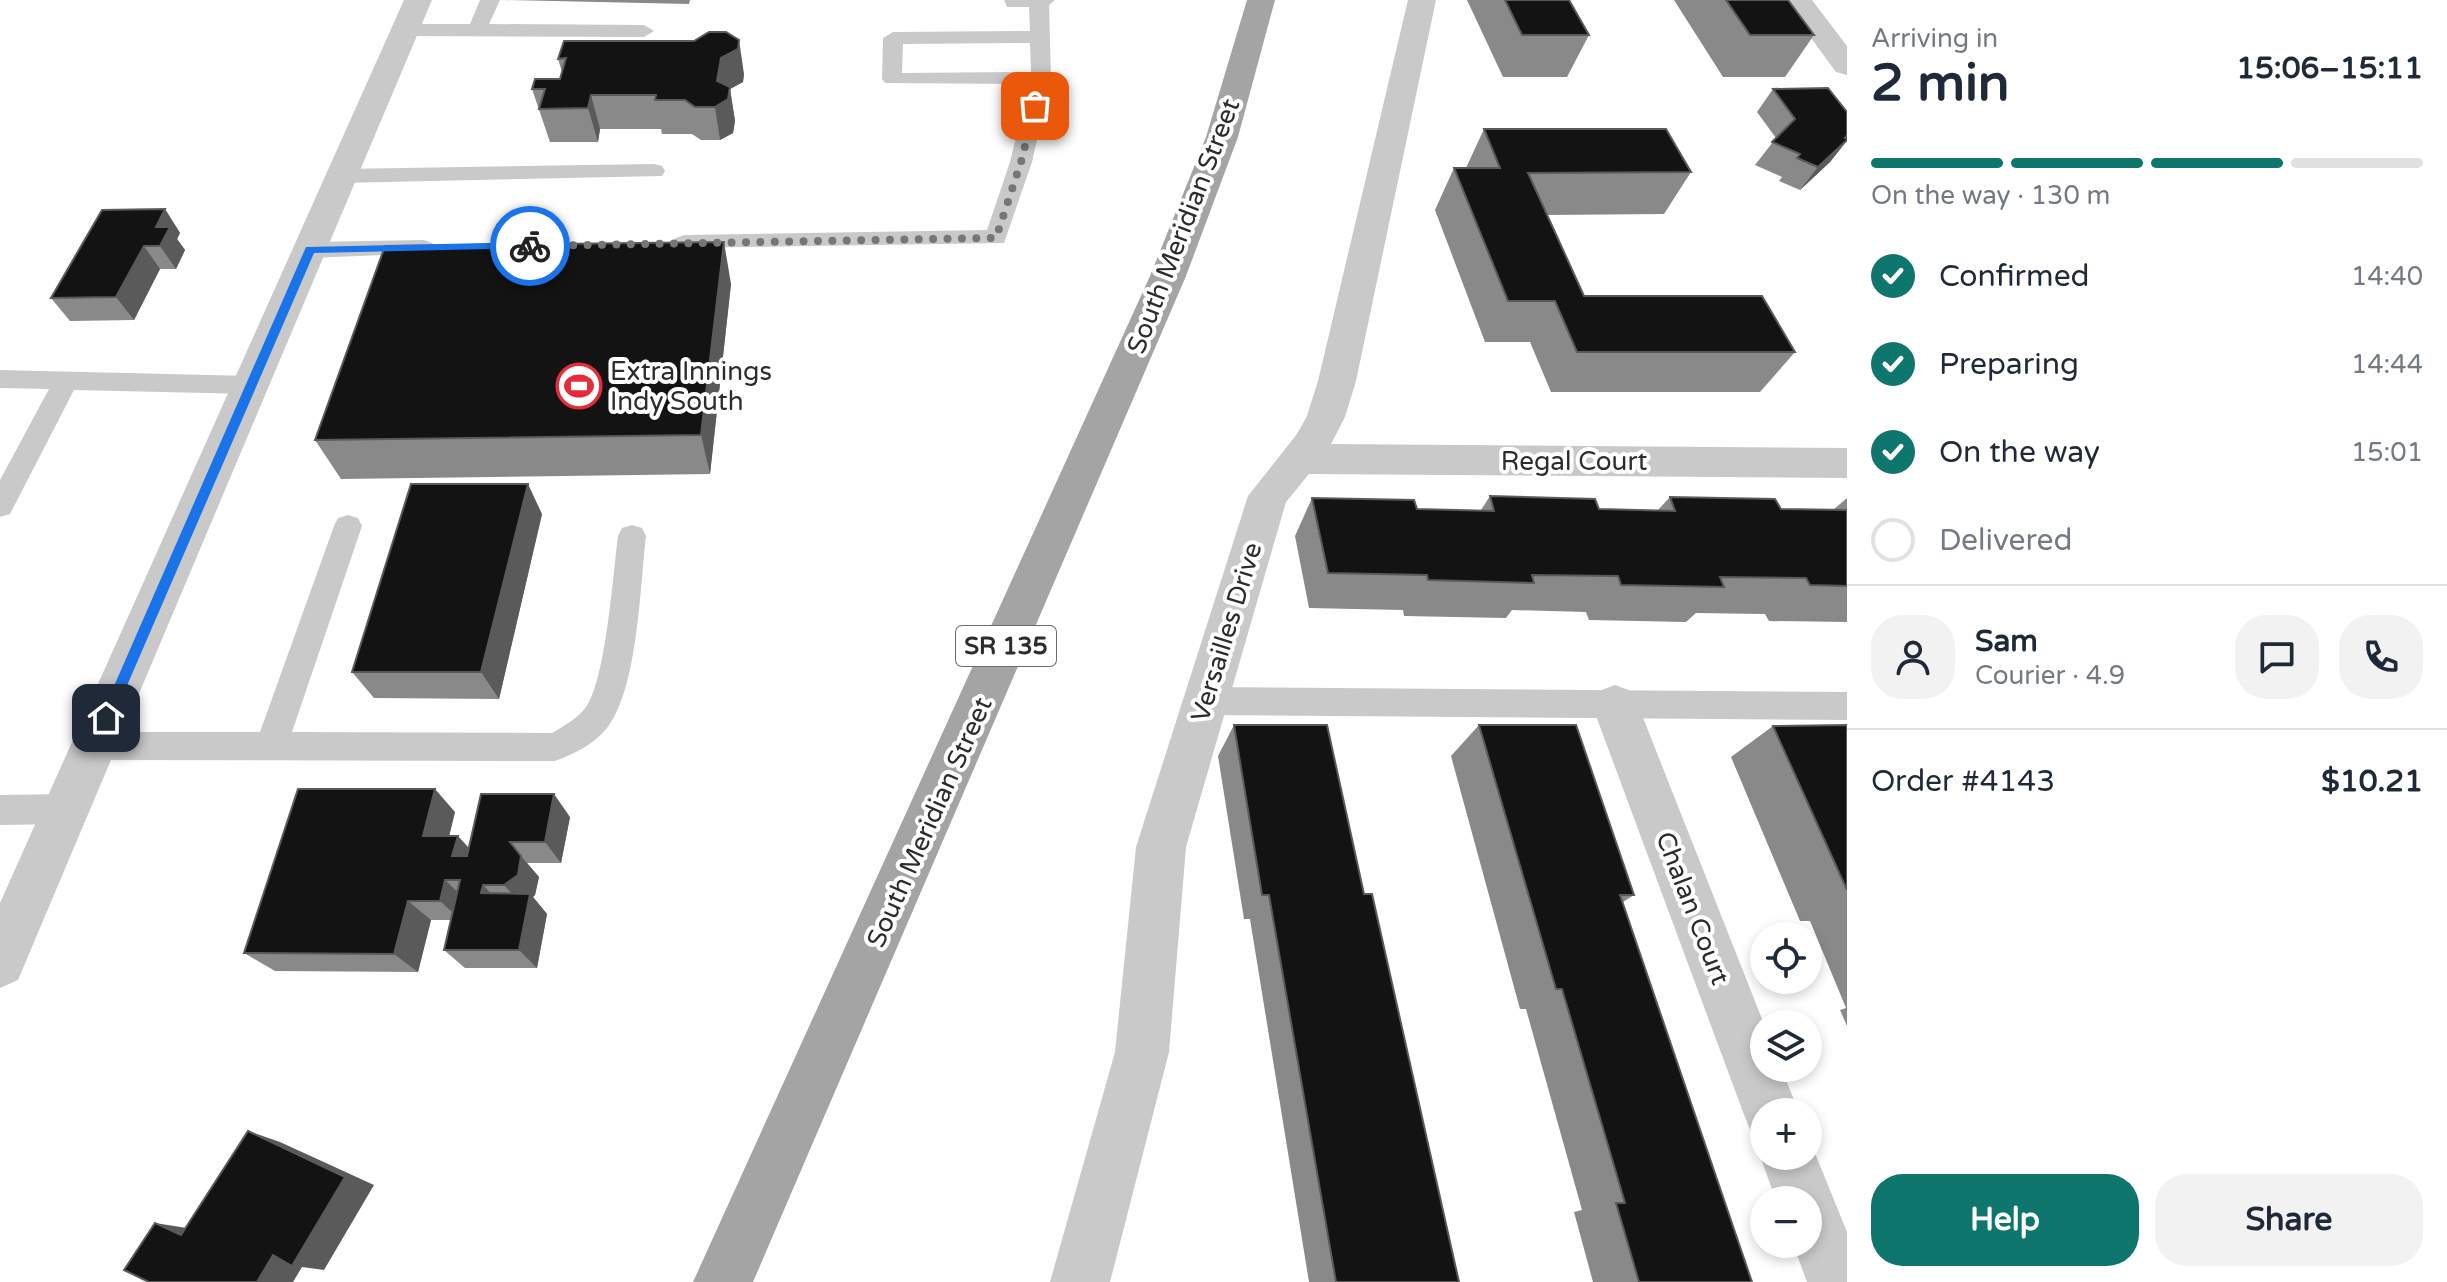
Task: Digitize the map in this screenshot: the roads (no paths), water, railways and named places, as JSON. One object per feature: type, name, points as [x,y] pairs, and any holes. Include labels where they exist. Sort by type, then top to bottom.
[{"type":"main road","name":"South Meridian Street","points":[[723,1282],[1168,276],[1222,137],[1261,0]]},
{"type":"street","name":"Versailles Drive","points":[[1080,1282],[1142,1052],[1161,847],[1268,496],[1301,459],[1326,417],[1337,381],[1422,0]]},
{"type":"street","points":[[1797,0],[1847,66]]},
{"type":"street","points":[[0,962],[412,15]]},
{"type":"street","name":"Regal Court","points":[[1301,459],[1847,463]]},
{"type":"street","name":"Chalan Court","points":[[1615,705],[1766,1098]]},
{"type":"street","points":[[1822,1243],[1837,1282]]},
{"type":"lane","points":[[477,30],[490,0]]},
{"type":"lane","points":[[661,244],[996,238],[1021,162],[1041,78],[1042,1],[1014,3],[1014,0]]},
{"type":"lane","points":[[412,15],[477,30],[644,31]]},
{"type":"lane","points":[[1041,78],[892,79],[893,38],[1042,37]]},
{"type":"lane","points":[[341,176],[654,171]]},
{"type":"lane","points":[[310,250],[454,247]]},
{"type":"lane","points":[[0,379],[251,385]]},
{"type":"lane","points":[[0,506],[66,381]]},
{"type":"lane","points":[[271,746],[348,526]]},
{"type":"lane","points":[[94,746],[555,747],[579,735],[600,713],[611,685],[632,536]]},
{"type":"lane","points":[[1204,701],[1847,706]]},
{"type":"lane","points":[[0,810],[67,809]]},
{"type":"place","name":"Extra Innings Indy South","points":[[579,386]]}]
